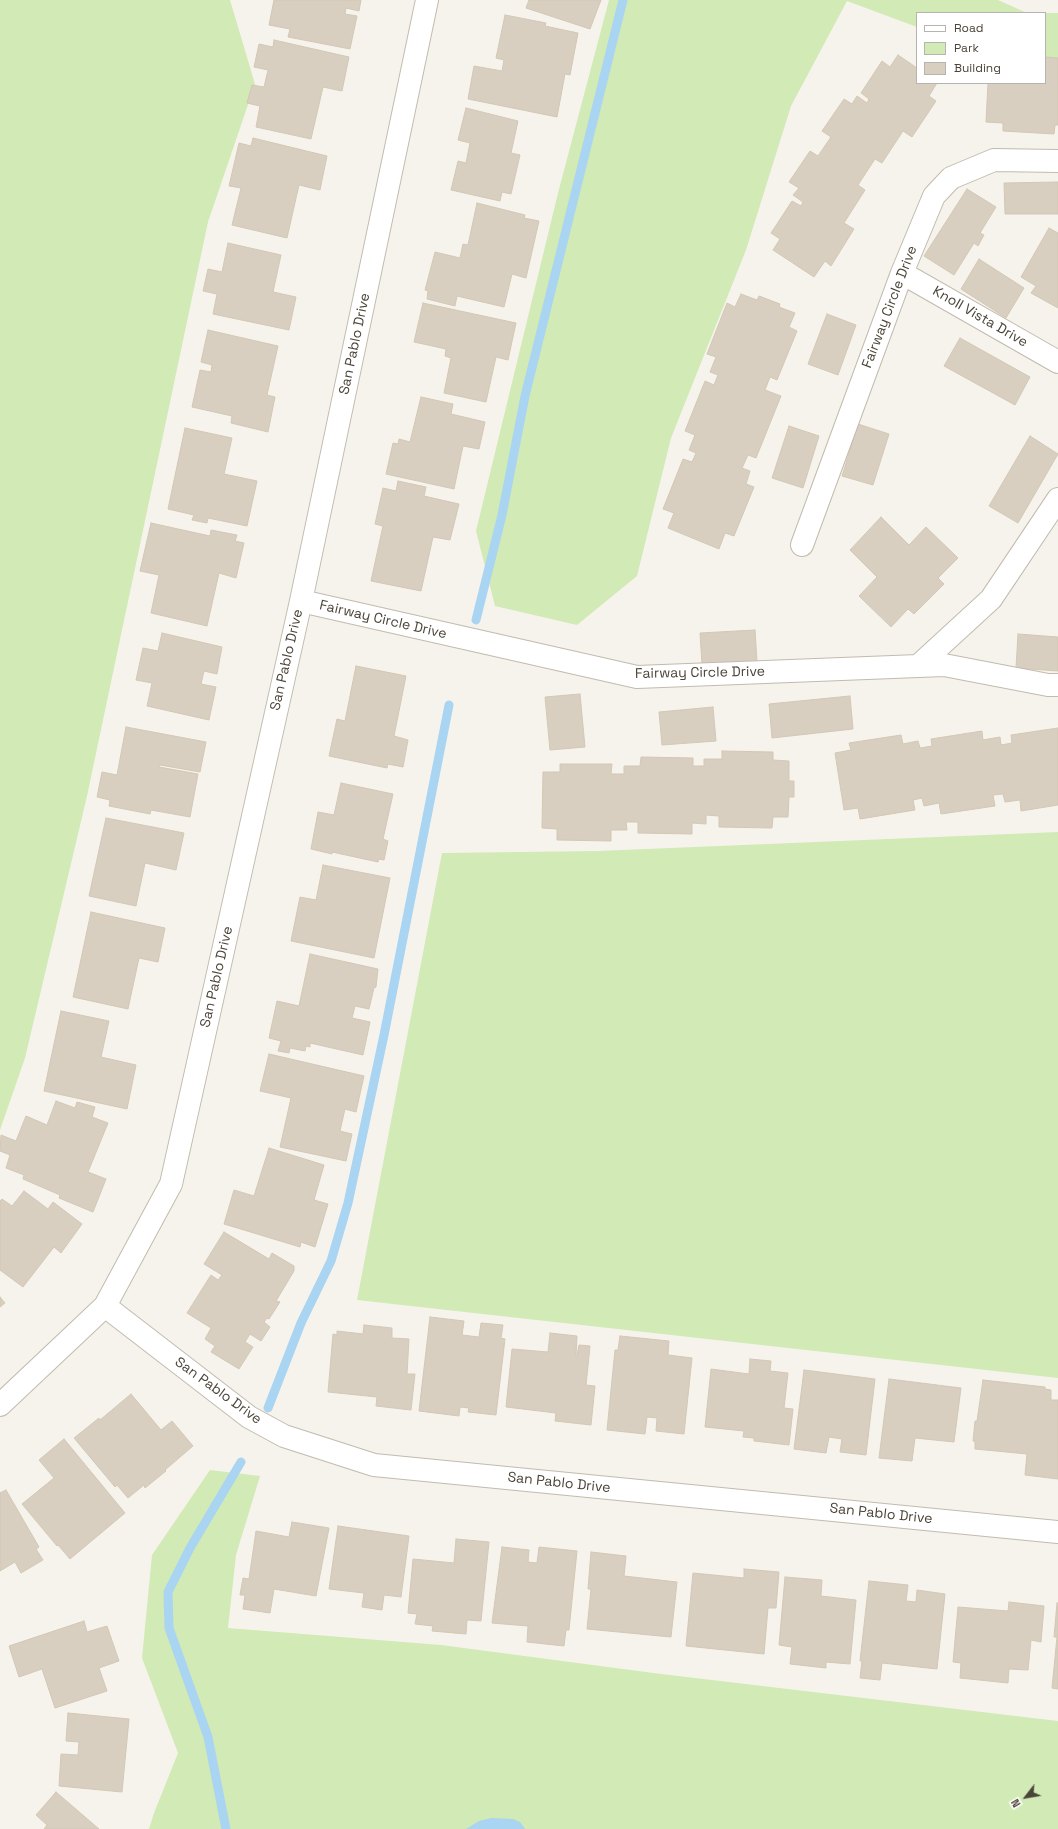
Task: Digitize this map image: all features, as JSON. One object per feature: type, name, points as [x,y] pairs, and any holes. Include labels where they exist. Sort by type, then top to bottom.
[{"type":"street","name":"San Pablo Drive","points":[[0,1405],[105,1306],[171,1184],[301,601],[427,0]]},
{"type":"street","name":"Fairway Circle Drive","points":[[802,545],[902,273],[934,196],[951,178],[994,160],[1058,161]]},
{"type":"street","name":"Knoll Vista Drive","points":[[902,273],[1058,362]]},
{"type":"street","points":[[918,666],[991,599],[1058,499]]},
{"type":"street","name":"Fairway Circle Drive","points":[[301,601],[637,677],[944,665],[1048,685],[1058,685]]},
{"type":"street","name":"San Pablo Drive","points":[[105,1306],[249,1417],[284,1436],[374,1465],[1058,1532]]},
{"type":"green space","points":[[0,0],[230,0],[255,84],[208,222],[87,796],[25,1058],[0,1130]]},
{"type":"green space","points":[[609,0],[998,0],[1025,12],[916,12],[916,27],[847,1],[791,106],[746,250],[671,438],[637,576],[577,625],[495,606],[476,531],[558,193]]},
{"type":"green space","points":[[1046,13],[1058,13],[1058,61],[1046,62]]},
{"type":"green space","points":[[1058,832],[1058,1378],[357,1300],[442,853],[598,851]]},
{"type":"green space","points":[[210,1470],[260,1476],[236,1555],[228,1628],[441,1645],[661,1674],[1058,1721],[1058,1829],[149,1829],[178,1753],[142,1658],[152,1555]]},
{"type":"water","points":[[491,1818],[513,1819],[520,1822],[525,1829],[466,1829],[479,1821]]},
{"type":"building","points":[[274,0],[361,0],[359,11],[346,8],[345,14],[357,16],[350,49],[288,37],[290,29],[269,25]]},
{"type":"building","points":[[529,0],[601,0],[590,29],[526,8]]},
{"type":"building","points":[[505,15],[546,23],[545,26],[578,33],[570,75],[565,74],[557,117],[468,99],[474,66],[502,71],[504,60],[496,58]]},
{"type":"building","points":[[274,40],[349,57],[342,91],[323,87],[311,139],[256,127],[260,106],[247,103],[252,85],[264,87],[268,70],[254,67],[259,44],[273,47]]},
{"type":"building","points":[[898,55],[916,67],[916,84],[936,84],[929,96],[936,101],[912,137],[903,131],[882,163],[875,159],[858,185],[865,190],[844,223],[854,229],[831,266],[825,261],[814,277],[773,250],[780,239],[771,233],[792,201],[801,206],[803,202],[793,195],[799,188],[789,182],[810,151],[818,156],[831,137],[822,131],[844,99],[852,104],[857,96],[867,103],[869,99],[861,93],[882,61],[890,67]]},
{"type":"building","points":[[1046,57],[1058,58],[1058,125],[1055,125],[1054,134],[1003,131],[1003,123],[986,122],[988,84],[1046,84]]},
{"type":"building","points":[[466,108],[518,121],[511,153],[520,155],[511,194],[502,192],[500,201],[451,190],[458,161],[466,163],[470,143],[458,140]]},
{"type":"building","points":[[253,138],[327,156],[320,190],[299,185],[287,238],[232,225],[241,188],[229,186],[239,143],[251,146]]},
{"type":"building","points":[[1058,182],[1058,214],[1005,214],[1004,183]]},
{"type":"building","points":[[967,189],[996,207],[980,233],[984,235],[978,246],[974,243],[954,275],[924,256]]},
{"type":"building","points":[[477,203],[525,215],[524,218],[539,221],[526,278],[512,274],[504,307],[457,296],[455,306],[427,299],[428,291],[425,290],[435,252],[460,258],[463,244],[468,245]]},
{"type":"building","points":[[1049,228],[1058,233],[1058,308],[1031,293],[1036,286],[1021,277]]},
{"type":"building","points":[[228,243],[281,255],[273,292],[296,297],[289,330],[213,314],[217,294],[203,291],[208,269],[222,272]]},
{"type":"building","points":[[979,259],[1024,288],[1006,318],[961,289]]},
{"type":"building","points":[[741,294],[757,300],[759,296],[780,304],[779,307],[795,313],[789,327],[797,331],[777,380],[770,377],[765,390],[781,396],[756,458],[748,455],[742,468],[750,471],[746,484],[754,487],[734,536],[725,533],[719,549],[668,528],[674,513],[663,509],[683,459],[692,462],[696,453],[689,450],[695,435],[685,431],[705,381],[714,385],[718,375],[710,372],[716,357],[707,354],[727,303],[735,307]]},
{"type":"building","points":[[423,303],[516,323],[508,360],[496,357],[486,402],[444,393],[451,358],[445,356],[446,349],[414,342]]},
{"type":"building","points":[[827,314],[856,325],[838,375],[808,364]]},
{"type":"building","points":[[208,330],[278,346],[267,395],[275,397],[268,432],[231,423],[232,416],[192,407],[200,370],[211,372],[212,365],[201,362]]},
{"type":"building","points":[[960,338],[1030,377],[1015,405],[944,366]]},
{"type":"building","points":[[421,397],[453,404],[451,414],[485,422],[479,449],[463,446],[454,489],[386,474],[393,443],[398,444],[399,439],[410,442]]},
{"type":"building","points":[[858,424],[889,434],[873,485],[842,476]]},
{"type":"building","points":[[789,426],[819,436],[803,488],[772,478]]},
{"type":"building","points":[[185,428],[232,438],[224,474],[257,481],[247,526],[208,518],[207,523],[192,520],[194,515],[168,509]]},
{"type":"building","points":[[1030,436],[1058,454],[1018,523],[989,506]]},
{"type":"building","points":[[398,481],[426,487],[424,496],[459,504],[450,540],[433,537],[421,591],[371,581],[383,526],[375,524],[383,488],[396,491]]},
{"type":"building","points":[[881,517],[909,545],[926,527],[958,558],[938,578],[944,584],[914,614],[908,609],[891,627],[859,596],[877,577],[850,550]]},
{"type":"building","points":[[151,523],[210,536],[211,530],[237,535],[235,541],[244,543],[236,578],[219,573],[207,626],[151,613],[159,575],[140,571]]},
{"type":"building","points":[[755,630],[757,662],[702,665],[700,633]]},
{"type":"building","points":[[162,633],[222,647],[217,674],[204,671],[201,684],[216,687],[209,720],[147,706],[152,683],[136,680],[143,648],[158,651]]},
{"type":"building","points":[[1018,634],[1058,637],[1058,671],[1016,668]]},
{"type":"building","points":[[356,666],[406,676],[394,736],[408,740],[403,767],[388,764],[387,768],[329,756],[337,719],[345,721]]},
{"type":"building","points":[[580,694],[585,747],[550,750],[545,697]]},
{"type":"building","points":[[850,696],[853,729],[772,738],[769,704]]},
{"type":"building","points":[[713,707],[716,741],[662,745],[659,712]]},
{"type":"building","points":[[126,727],[206,742],[200,772],[160,765],[159,767],[198,774],[190,817],[151,810],[150,814],[109,806],[110,800],[97,797],[102,772],[117,775]]},
{"type":"building","points":[[1058,728],[1058,805],[1021,811],[1020,800],[1005,802],[1003,794],[993,795],[995,806],[941,814],[939,803],[924,806],[922,798],[913,800],[915,810],[860,819],[858,808],[844,810],[835,753],[851,750],[849,743],[901,735],[903,744],[918,741],[920,748],[932,746],[931,739],[982,731],[983,740],[1000,737],[1001,745],[1012,743],[1011,735]]},
{"type":"building","points":[[722,751],[773,752],[773,760],[789,761],[789,781],[794,781],[794,797],[789,797],[788,817],[773,817],[772,828],[719,827],[719,816],[706,815],[706,824],[692,823],[692,834],[638,833],[638,822],[626,822],[627,830],[611,830],[611,841],[557,840],[557,829],[542,828],[543,772],[560,772],[560,764],[612,764],[611,774],[624,774],[624,766],[640,766],[641,757],[693,758],[693,766],[704,766],[704,759],[722,759]]},
{"type":"building","points":[[341,783],[393,794],[383,839],[388,841],[384,860],[379,859],[378,862],[311,849],[318,812],[334,815]]},
{"type":"building","points":[[106,818],[184,833],[176,870],[145,863],[136,906],[89,896]]},
{"type":"building","points":[[323,865],[390,878],[374,958],[291,941],[300,897],[316,900]]},
{"type":"building","points":[[91,912],[165,928],[158,962],[139,958],[128,1009],[73,997]]},
{"type":"building","points":[[310,954],[378,969],[376,987],[374,988],[369,1009],[355,1006],[352,1018],[370,1022],[363,1055],[310,1043],[310,1047],[306,1046],[305,1051],[290,1048],[289,1053],[278,1051],[281,1041],[269,1038],[277,1001],[299,1006]]},
{"type":"building","points":[[61,1011],[109,1021],[101,1057],[136,1065],[127,1109],[44,1091]]},
{"type":"building","points":[[269,1054],[364,1076],[356,1112],[345,1109],[340,1131],[352,1134],[346,1161],[280,1147],[291,1098],[260,1091]]},
{"type":"building","points":[[56,1101],[75,1108],[77,1102],[95,1107],[92,1117],[108,1123],[88,1172],[106,1179],[93,1212],[59,1198],[60,1195],[23,1179],[24,1175],[6,1168],[10,1155],[0,1151],[1,1135],[16,1141],[26,1116],[47,1125]]},
{"type":"building","points":[[269,1148],[324,1165],[314,1200],[328,1204],[315,1247],[301,1242],[300,1247],[224,1224],[234,1190],[254,1196]]},
{"type":"building","points":[[24,1191],[48,1209],[53,1202],[82,1224],[61,1253],[54,1247],[23,1287],[0,1270],[0,1201],[2,1199],[12,1206]]},
{"type":"building","points":[[224,1232],[269,1259],[272,1253],[294,1266],[294,1271],[276,1301],[280,1302],[269,1319],[267,1318],[264,1322],[270,1327],[261,1341],[250,1334],[245,1342],[253,1347],[239,1369],[211,1352],[215,1346],[205,1339],[211,1328],[187,1313],[211,1275],[218,1280],[222,1275],[204,1264]]},
{"type":"building","points":[[0,1297],[5,1303],[0,1307]]},
{"type":"building","points":[[430,1317],[464,1321],[462,1335],[479,1337],[481,1323],[503,1325],[501,1338],[505,1339],[496,1415],[468,1412],[469,1408],[460,1407],[459,1416],[419,1411]]},
{"type":"building","points":[[364,1325],[392,1328],[392,1338],[409,1339],[407,1374],[415,1374],[411,1410],[376,1406],[377,1397],[328,1392],[333,1334],[337,1335],[337,1331],[363,1334]]},
{"type":"building","points":[[550,1333],[577,1336],[576,1356],[579,1345],[590,1346],[586,1385],[595,1386],[591,1425],[555,1421],[556,1413],[506,1407],[512,1349],[548,1352]]},
{"type":"building","points":[[620,1336],[669,1341],[668,1355],[692,1358],[684,1434],[656,1431],[657,1418],[647,1417],[645,1434],[607,1430],[615,1350],[618,1350]]},
{"type":"building","points":[[750,1359],[771,1361],[770,1371],[788,1373],[784,1408],[793,1409],[789,1445],[754,1441],[754,1438],[743,1437],[744,1431],[705,1427],[711,1369],[749,1374]]},
{"type":"building","points":[[804,1370],[875,1379],[866,1455],[840,1452],[842,1439],[829,1437],[826,1453],[794,1449]]},
{"type":"building","points":[[889,1379],[961,1388],[954,1442],[915,1438],[912,1461],[879,1458]]},
{"type":"building","points":[[983,1380],[1045,1387],[1045,1389],[1051,1390],[1051,1400],[1058,1400],[1058,1479],[1025,1475],[1027,1454],[975,1449],[975,1441],[973,1441],[975,1421],[977,1421]]},
{"type":"building","points":[[131,1394],[161,1430],[172,1421],[193,1446],[145,1488],[144,1485],[128,1498],[117,1485],[115,1487],[74,1438],[99,1418],[100,1420]]},
{"type":"building","points":[[64,1439],[125,1513],[70,1559],[58,1545],[57,1546],[22,1504],[54,1478],[39,1460]]},
{"type":"building","points":[[6,1490],[39,1547],[36,1549],[43,1560],[21,1573],[15,1562],[0,1571],[0,1493]]},
{"type":"building","points":[[292,1522],[329,1528],[316,1596],[274,1589],[270,1613],[243,1609],[245,1595],[240,1595],[243,1578],[249,1579],[256,1531],[289,1537]]},
{"type":"building","points":[[338,1526],[409,1536],[401,1597],[384,1595],[382,1610],[362,1607],[364,1593],[329,1589]]},
{"type":"building","points":[[456,1539],[489,1542],[481,1621],[467,1620],[466,1634],[432,1631],[433,1626],[415,1624],[417,1614],[408,1613],[413,1559],[454,1563]]},
{"type":"building","points":[[502,1547],[529,1550],[528,1562],[537,1563],[539,1547],[577,1551],[569,1630],[566,1630],[564,1646],[527,1642],[528,1626],[492,1623]]},
{"type":"building","points":[[591,1552],[626,1556],[624,1576],[677,1582],[671,1637],[587,1629],[591,1589],[588,1589]]},
{"type":"building","points":[[744,1569],[779,1572],[776,1608],[768,1608],[764,1654],[686,1646],[693,1573],[744,1578]]},
{"type":"building","points":[[785,1577],[822,1580],[821,1596],[856,1600],[850,1664],[826,1662],[826,1668],[790,1664],[792,1647],[779,1645]]},
{"type":"building","points":[[869,1581],[908,1585],[906,1601],[916,1602],[917,1590],[945,1594],[937,1669],[882,1663],[880,1680],[860,1678],[862,1661],[860,1661]]},
{"type":"building","points":[[1009,1602],[1044,1606],[1041,1642],[1031,1640],[1028,1670],[1009,1669],[1008,1683],[960,1678],[961,1663],[953,1662],[958,1607],[1008,1611]]},
{"type":"building","points":[[1057,1603],[1058,1689],[1052,1688],[1057,1637],[1054,1637]]},
{"type":"building","points":[[84,1621],[87,1632],[107,1626],[119,1661],[99,1668],[107,1691],[55,1708],[42,1669],[19,1677],[9,1646]]},
{"type":"building","points":[[68,1713],[129,1719],[122,1792],[59,1786],[61,1754],[78,1755],[79,1742],[66,1741]]},
{"type":"building","points":[[56,1792],[99,1829],[44,1829],[47,1825],[36,1815]]},
{"type":"waterway","points":[[476,620],[502,515],[525,396],[623,0]]},
{"type":"waterway","points":[[268,1408],[301,1323],[331,1261],[348,1203],[384,1035],[449,705]]},
{"type":"waterway","points":[[226,1829],[208,1737],[169,1628],[168,1592],[190,1548],[241,1462]]}]
